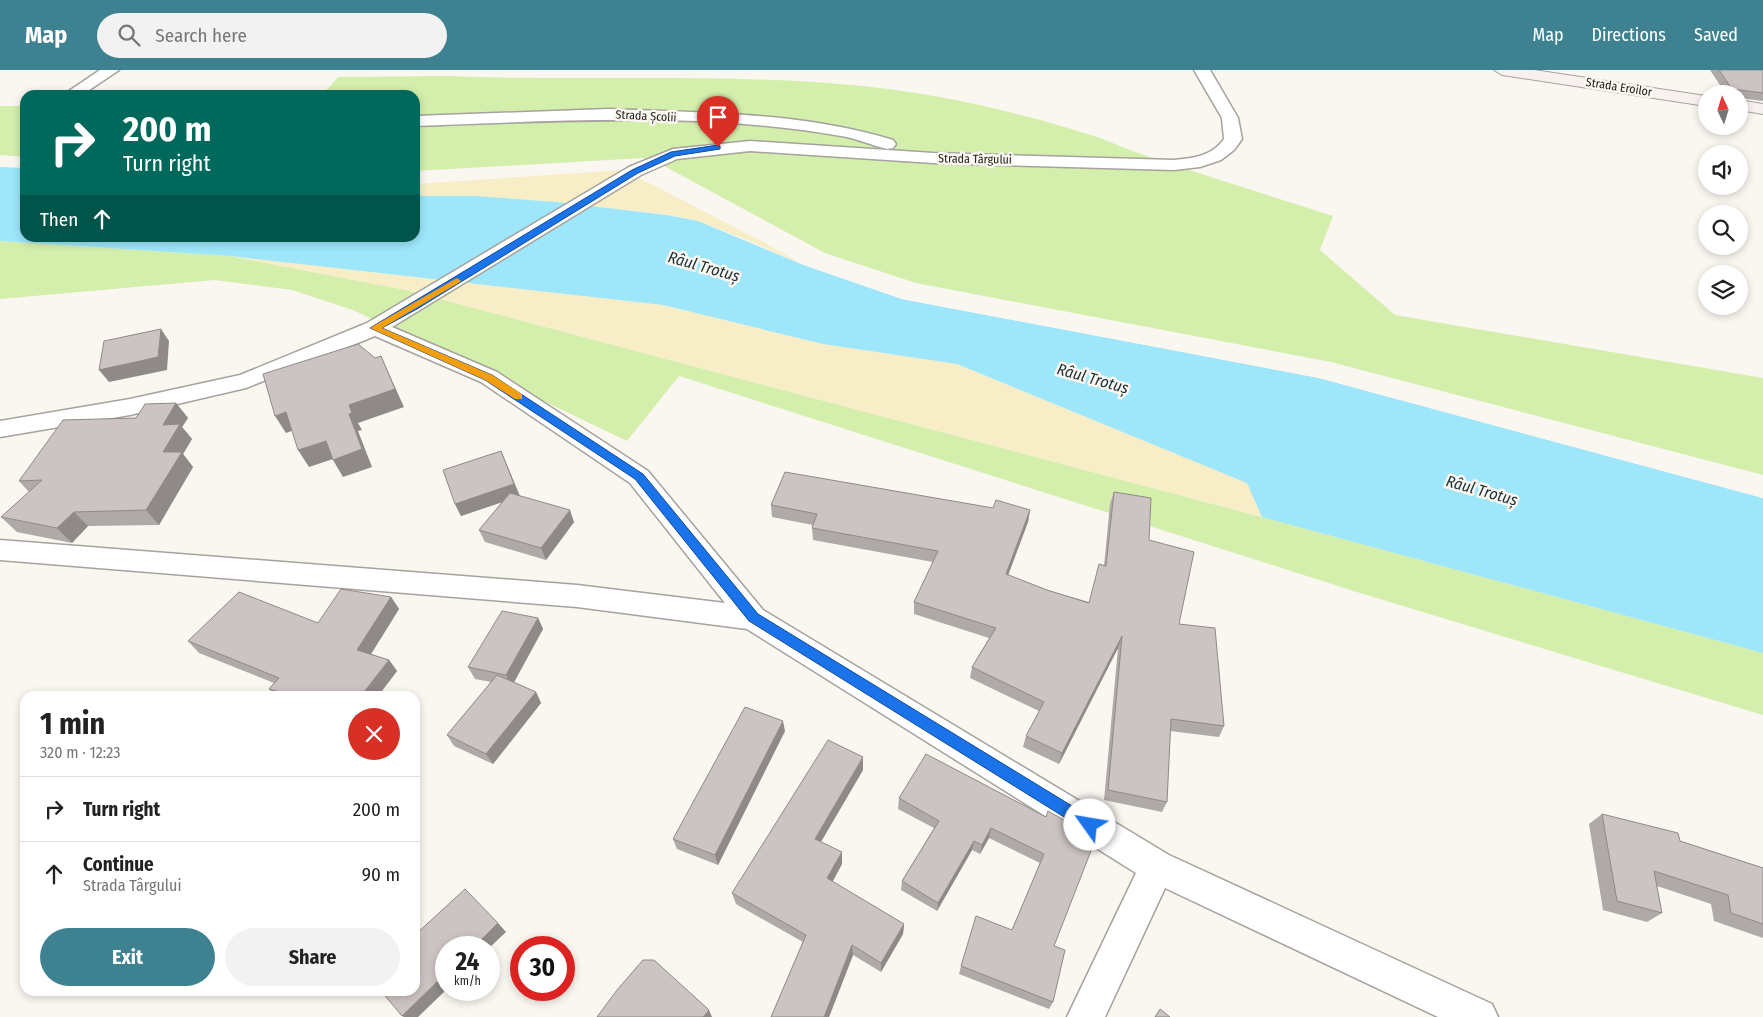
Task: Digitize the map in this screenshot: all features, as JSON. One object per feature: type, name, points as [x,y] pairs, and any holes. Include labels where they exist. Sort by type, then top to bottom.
[{"type":"main road","name":"Strada Eroilor","points":[[1502,70],[1522,71],[1698,100]]},
{"type":"main road","points":[[1748,106],[1763,109]]},
{"type":"street","points":[[79,90],[111,70]]},
{"type":"street","name":"Strada Târgului","points":[[0,429],[130,407],[246,381],[375,328],[413,307],[635,171],[673,154],[718,147],[750,146],[933,158],[1174,165],[1203,163],[1226,151],[1233,139],[1230,118],[1202,70]]},
{"type":"street","name":"Strada Școlii","points":[[420,121],[608,114],[790,124],[851,134],[933,158]]},
{"type":"street","points":[[375,328],[489,378],[639,477],[753,618],[1157,867],[1479,1017]]},
{"type":"street","points":[[0,550],[355,580],[577,596],[753,618]]},
{"type":"street","points":[[1086,1017],[1157,867]]},
{"type":"green space","points":[[447,76],[778,80],[888,89],[942,97],[1022,115],[1100,138],[1170,164],[1333,216],[1320,250],[1395,315],[1763,378],[1763,475],[1331,362],[916,283],[825,253],[666,167],[643,158],[420,171],[420,90],[326,90],[338,77]]},
{"type":"green space","points":[[0,106],[20,106],[20,157],[0,155]]},
{"type":"green space","points":[[0,241],[230,256],[406,290],[1262,517],[1763,653],[1763,715],[1360,593],[679,376],[627,441],[353,310],[292,290],[215,280],[0,299]]},
{"type":"sand","points":[[624,170],[767,244],[801,264],[725,231],[678,217],[539,202],[489,198],[420,196],[420,184]]},
{"type":"sand","points":[[230,256],[663,305],[823,344],[957,364],[1248,483],[1262,517],[406,290]]},
{"type":"water","name":"Râul Trotuș","points":[[0,167],[20,168],[20,242],[420,242],[420,196],[475,196],[556,202],[667,215],[698,221],[801,264],[902,299],[1319,378],[1763,498],[1763,653],[1262,517],[1247,483],[957,364],[823,344],[663,305],[230,256],[0,241]]},
{"type":"pier","points":[[785,254],[903,296],[1320,375],[1763,496],[1763,498],[1319,378],[902,299],[801,264]]},
{"type":"building","points":[[1719,70],[1763,70],[1763,93],[1748,91],[1748,85],[1729,85]]},
{"type":"building","points":[[161,329],[158,357],[99,370],[104,341]]},
{"type":"building","points":[[358,344],[375,358],[381,356],[395,389],[349,405],[352,413],[349,414],[362,449],[333,460],[326,441],[298,450],[286,412],[275,416],[263,374]]},
{"type":"building","points":[[176,403],[163,425],[180,424],[163,452],[182,452],[146,510],[74,512],[57,528],[1,517],[42,480],[19,481],[63,420],[136,418],[145,404]]},
{"type":"building","points":[[501,451],[514,484],[455,504],[443,470]]},
{"type":"building","points":[[785,472],[993,508],[996,500],[1030,510],[1006,574],[1047,590],[1089,603],[1099,564],[1106,566],[1114,492],[1151,498],[1149,540],[1194,552],[1179,624],[1215,628],[1224,726],[1171,719],[1167,802],[1108,790],[1122,636],[1062,753],[1026,736],[1044,702],[972,667],[996,628],[914,602],[938,551],[812,528],[817,514],[771,505]]},
{"type":"building","points":[[510,493],[570,510],[541,548],[479,530]]},
{"type":"building","points":[[341,589],[391,597],[357,650],[389,660],[365,691],[276,691],[269,689],[279,678],[188,641],[239,592],[318,623]]},
{"type":"building","points":[[502,611],[538,618],[506,675],[468,667]]},
{"type":"building","points":[[497,675],[536,692],[486,754],[447,735]]},
{"type":"building","points":[[745,707],[783,721],[715,855],[673,839]]},
{"type":"building","points":[[828,740],[863,757],[815,839],[842,852],[827,878],[904,924],[881,963],[852,945],[824,1017],[771,1017],[806,935],[732,893]]},
{"type":"building","points":[[926,754],[1046,817],[1048,811],[1096,838],[1054,946],[1065,950],[1053,1002],[961,966],[976,916],[1012,930],[1044,854],[991,828],[982,845],[974,841],[938,903],[902,881],[939,821],[899,798]]},
{"type":"building","points":[[1602,814],[1678,833],[1680,841],[1763,868],[1763,924],[1731,913],[1728,895],[1654,871],[1662,913],[1617,901]]},
{"type":"building","points":[[465,889],[498,923],[485,936],[435,936],[435,984],[402,1016],[385,996],[420,996],[420,930]]},
{"type":"building","points":[[643,960],[654,960],[709,1010],[703,1017],[597,1017]]},
{"type":"building","points":[[1160,1009],[1170,1017],[1155,1017]]},
{"type":"slow traffic","points":[[457,281],[375,328],[489,378],[518,397]]},
{"type":"route","points":[[718,147],[673,154],[635,171],[413,307],[375,328],[489,378],[639,477],[753,618],[1090,825]]}]
